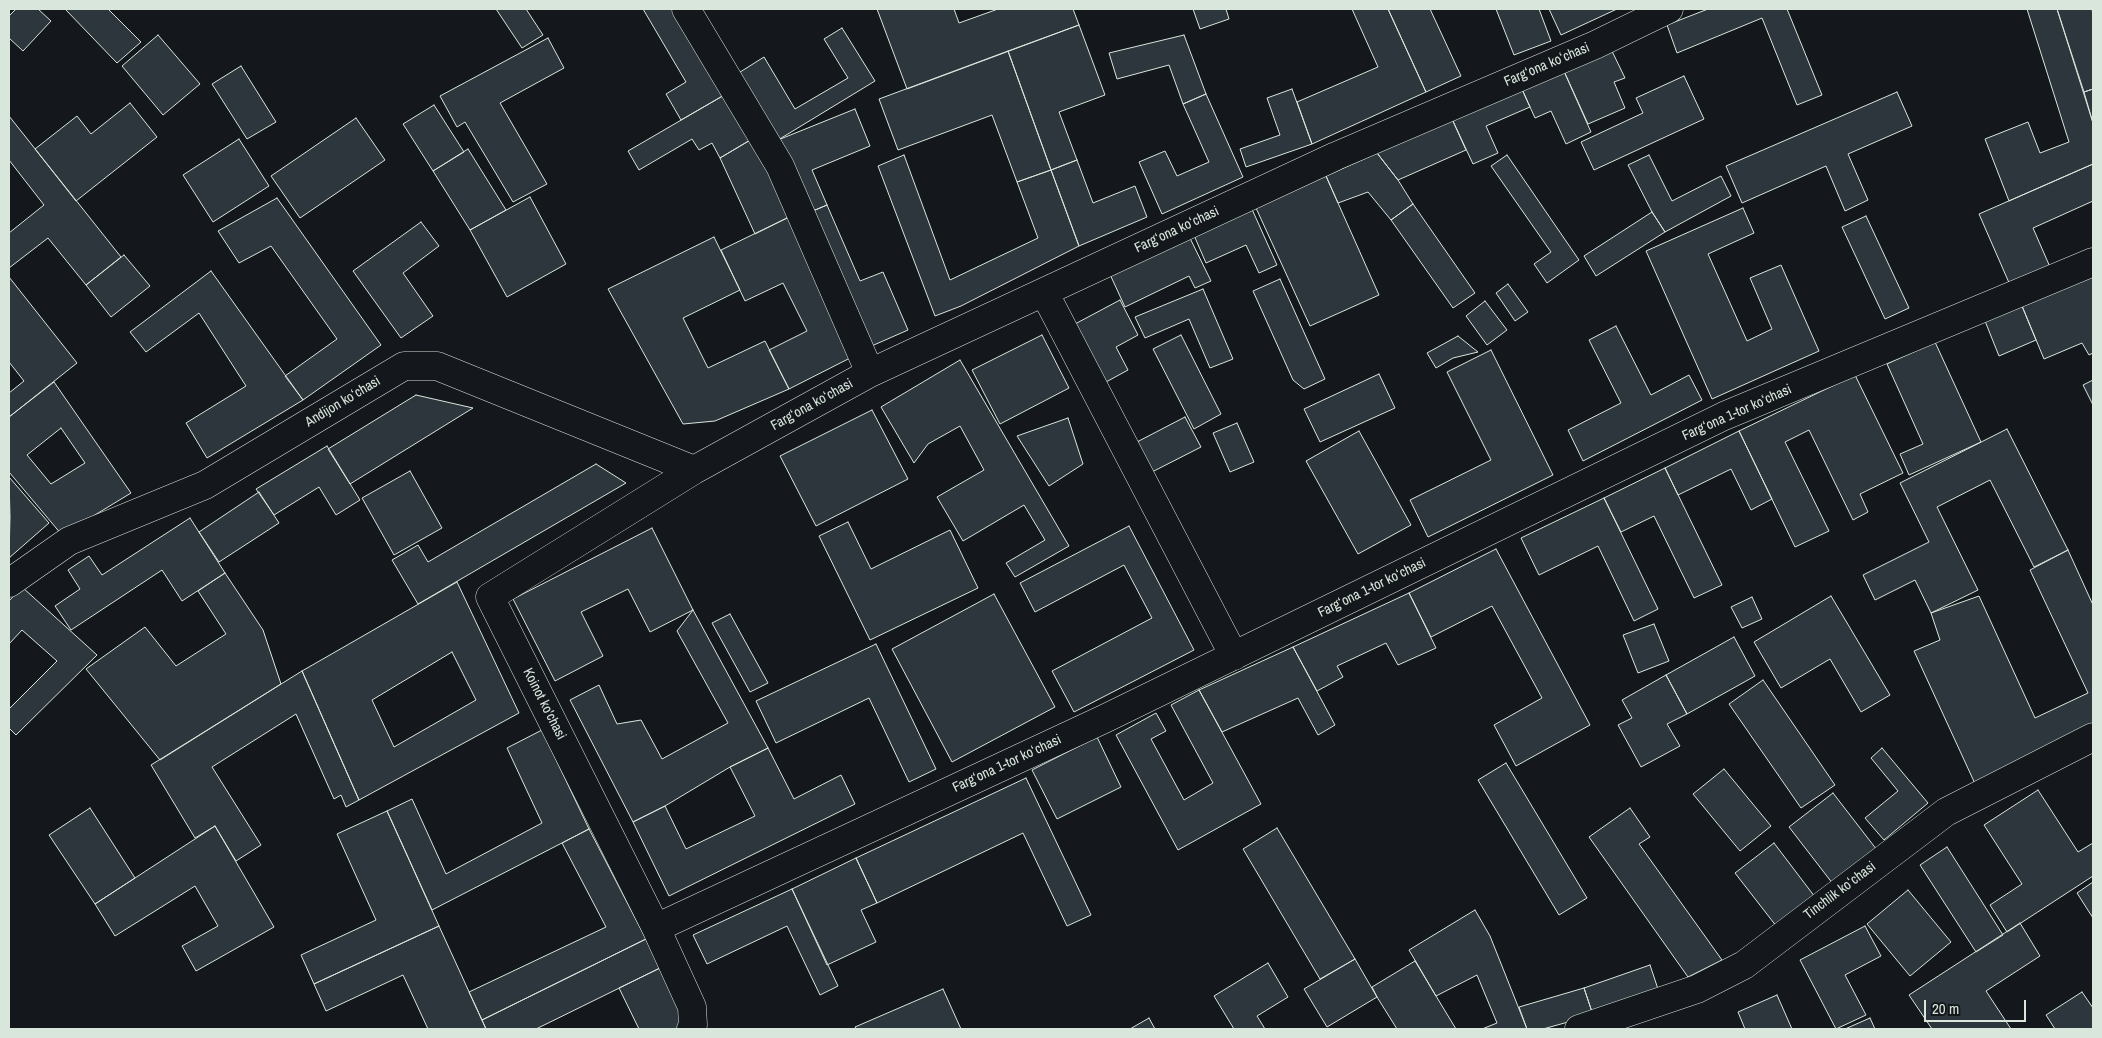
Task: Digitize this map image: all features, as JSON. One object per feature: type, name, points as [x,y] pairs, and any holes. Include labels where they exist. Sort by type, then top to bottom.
[{"type":"street","points":[[686,9],[780,166],[870,373]]},
{"type":"street","name":"Fargʻona koʻchasi","points":[[694,470],[870,373],[1336,156],[1595,45],[1669,9]]},
{"type":"street","name":"Fargʻona 1-tor koʻchasi","points":[[656,928],[1104,719],[1724,416],[2093,262]]},
{"type":"street","points":[[1044,292],[1234,656]]},
{"type":"street","name":"Andijon koʻchasi","points":[[9,584],[69,541],[205,485],[404,366],[437,366],[694,470]]},
{"type":"street","name":"Koinot ko'chasi","points":[[691,1029],[693,1025],[692,1007],[656,928],[490,597],[694,470]]},
{"type":"street","name":"Tinchlik koʻchasi","points":[[1579,1029],[1697,989],[1744,964],[1946,812],[2093,737]]},
{"type":"building","points":[[16,9],[38,9],[51,21],[23,51],[9,38],[9,16]]},
{"type":"building","points":[[65,9],[108,9],[141,42],[117,63]]},
{"type":"building","points":[[496,9],[526,9],[543,35],[522,48]]},
{"type":"building","points":[[643,9],[677,9],[726,94],[681,120],[666,94],[686,82]]},
{"type":"building","points":[[877,9],[954,9],[959,23],[998,9],[1073,9],[1079,25],[907,89]]},
{"type":"building","points":[[1193,9],[1226,9],[1229,19],[1200,29]]},
{"type":"building","points":[[1352,9],[1388,9],[1426,92],[1312,144],[1297,102],[1378,67]]},
{"type":"building","points":[[1388,9],[1430,9],[1461,76],[1426,92]]},
{"type":"building","points":[[1496,9],[1539,9],[1551,41],[1514,55]]},
{"type":"building","points":[[1549,9],[1617,9],[1561,35]]},
{"type":"building","points":[[1708,9],[1787,9],[1822,95],[1797,105],[1762,18],[1677,53],[1667,25]]},
{"type":"building","points":[[2027,9],[2057,9],[2093,123],[2093,164],[2009,201],[1985,139],[2028,122],[2040,153],[2069,142]]},
{"type":"building","points":[[2057,9],[2092,9],[2093,89],[2084,92]]},
{"type":"building","points":[[1079,25],[1105,95],[1059,112],[1077,160],[1051,170],[1008,51]]},
{"type":"building","points":[[842,28],[875,81],[778,140],[737,74],[764,57],[795,109],[848,78],[824,39]]},
{"type":"building","points":[[158,35],[200,84],[163,115],[122,66]]},
{"type":"building","points":[[1184,35],[1206,94],[1183,104],[1169,65],[1117,79],[1109,53]]},
{"type":"building","points":[[548,38],[564,68],[500,103],[547,184],[513,202],[465,122],[457,127],[440,96]]},
{"type":"building","points":[[1610,47],[1625,78],[1614,82],[1625,108],[1588,124],[1563,69]]},
{"type":"building","points":[[1008,51],[1051,170],[1017,182],[992,115],[898,150],[879,99]]},
{"type":"building","points":[[241,66],[276,122],[247,139],[212,84]]},
{"type":"building","points":[[1563,69],[1591,132],[1566,144],[1551,111],[1535,118],[1521,87]]},
{"type":"building","points":[[1684,76],[1704,119],[1594,170],[1581,142],[1643,113],[1636,98]]},
{"type":"building","points":[[1521,87],[1530,107],[1486,126],[1498,153],[1473,164],[1452,119]]},
{"type":"building","points":[[1292,89],[1312,144],[1246,167],[1240,149],[1280,135],[1267,98]]},
{"type":"building","points":[[2093,89],[2093,123],[2084,92]]},
{"type":"building","points":[[1897,92],[1912,126],[1848,154],[1868,200],[1845,211],[1826,166],[1742,203],[1726,166]]},
{"type":"building","points":[[726,94],[757,136],[720,158],[712,143],[699,150],[692,139],[639,170],[628,151]]},
{"type":"building","points":[[1206,94],[1243,177],[1162,214],[1139,162],[1165,151],[1177,176],[1209,162],[1183,104]]},
{"type":"building","points":[[130,103],[157,137],[76,201],[35,149],[77,116],[91,134]]},
{"type":"building","points":[[434,105],[464,152],[433,171],[403,124]]},
{"type":"building","points":[[855,109],[870,146],[812,170],[827,205],[808,213],[778,140]]},
{"type":"building","points":[[9,116],[121,257],[86,285],[48,238],[9,268],[9,233],[44,205],[9,160]]},
{"type":"building","points":[[356,118],[385,160],[300,218],[271,176]]},
{"type":"building","points":[[1452,119],[1466,150],[1398,180],[1377,153]]},
{"type":"building","points":[[757,136],[789,217],[755,234],[720,158]]},
{"type":"building","points":[[239,139],[269,186],[213,222],[183,175]]},
{"type":"building","points":[[468,149],[506,210],[470,230],[433,171]]},
{"type":"building","points":[[1377,153],[1398,180],[1413,204],[1391,220],[1368,192],[1338,203],[1326,176]]},
{"type":"building","points":[[904,155],[950,280],[1038,238],[1017,182],[1051,170],[1079,246],[961,306],[935,316],[878,166]]},
{"type":"building","points":[[1507,155],[1579,260],[1547,283],[1534,264],[1551,252],[1491,166]]},
{"type":"building","points":[[1649,155],[1672,201],[1721,176],[1731,196],[1665,232],[1652,212],[1628,165]]},
{"type":"building","points":[[1077,160],[1093,203],[1135,186],[1147,217],[1079,246],[1051,170]]},
{"type":"building","points":[[2093,164],[2093,201],[2033,228],[2050,267],[2010,285],[1979,214]]},
{"type":"building","points":[[1326,176],[1379,295],[1310,326],[1256,208]]},
{"type":"building","points":[[530,197],[566,264],[507,297],[470,230]]},
{"type":"building","points":[[277,198],[381,345],[303,400],[285,376],[337,339],[271,246],[239,263],[218,231]]},
{"type":"building","points":[[1413,204],[1475,293],[1453,308],[1391,220]]},
{"type":"building","points":[[827,205],[860,281],[883,272],[908,330],[867,348],[808,213]]},
{"type":"building","points":[[1251,207],[1277,265],[1259,273],[1246,245],[1206,263],[1193,233]]},
{"type":"building","points":[[1743,208],[1754,233],[1708,254],[1747,341],[1772,329],[1750,278],[1781,265],[1819,351],[1712,399],[1646,251]]},
{"type":"building","points":[[1652,212],[1665,232],[1596,276],[1584,256]]},
{"type":"building","points":[[1866,216],[1909,308],[1885,319],[1842,227]]},
{"type":"building","points":[[789,217],[854,356],[789,389],[769,350],[807,331],[783,283],[745,301],[721,250]]},
{"type":"building","points":[[421,222],[439,246],[403,273],[433,316],[401,338],[353,271]]},
{"type":"building","points":[[1187,232],[1211,281],[1195,288],[1189,276],[1125,307],[1108,270]]},
{"type":"building","points":[[714,237],[740,290],[683,318],[708,368],[765,341],[789,389],[715,421],[683,424],[608,289]]},
{"type":"building","points":[[124,255],[150,286],[111,317],[86,285]]},
{"type":"building","points":[[211,271],[303,400],[207,458],[186,423],[246,386],[199,313],[146,352],[130,332]]},
{"type":"building","points":[[2093,276],[2093,353],[2089,355],[2082,343],[2044,359],[2022,306]]},
{"type":"building","points":[[9,277],[77,363],[9,417],[9,393],[24,381],[9,362]]},
{"type":"building","points":[[1280,279],[1325,379],[1304,389],[1293,380],[1253,291]]},
{"type":"building","points":[[1508,284],[1528,312],[1515,321],[1496,293]]},
{"type":"building","points":[[1203,289],[1233,359],[1210,368],[1189,319],[1145,338],[1135,317]]},
{"type":"building","points":[[1120,300],[1138,335],[1116,347],[1128,370],[1106,382],[1075,324]]},
{"type":"building","points":[[1485,301],[1507,330],[1487,345],[1466,316]]},
{"type":"building","points":[[2022,306],[2036,340],[1999,356],[1985,321]]},
{"type":"building","points":[[1616,326],[1651,395],[1689,375],[1702,400],[1583,461],[1568,430],[1621,403],[1589,340]]},
{"type":"building","points":[[1042,335],[1069,388],[1000,424],[972,370]]},
{"type":"building","points":[[1181,335],[1221,414],[1194,429],[1153,349]]},
{"type":"building","points":[[1458,336],[1478,352],[1453,358],[1436,368],[1427,353]]},
{"type":"building","points":[[1935,342],[1981,442],[1909,475],[1900,454],[1923,444],[1887,364]]},
{"type":"building","points":[[1491,350],[1553,475],[1428,537],[1410,500],[1491,460],[1447,372]]},
{"type":"building","points":[[960,360],[1069,546],[1015,577],[1006,563],[1045,540],[1024,505],[963,541],[937,497],[984,470],[960,426],[928,444],[914,463],[881,407]]},
{"type":"building","points":[[1379,374],[1395,408],[1320,442],[1304,409]]},
{"type":"building","points":[[1855,375],[1903,473],[1860,494],[1868,512],[1853,520],[1809,430],[1785,442],[1829,531],[1795,547],[1739,431]]},
{"type":"building","points":[[2093,380],[2093,405],[2083,385]]},
{"type":"building","points":[[54,382],[131,493],[62,535],[9,472],[9,417]],"holes":[[[61,428],[85,463],[51,484],[27,455]]]},
{"type":"building","points":[[416,395],[473,408],[350,484],[328,449]]},
{"type":"building","points":[[872,410],[908,479],[816,526],[780,456]]},
{"type":"building","points":[[1185,417],[1201,447],[1150,473],[1135,443]]},
{"type":"building","points":[[1068,418],[1083,464],[1049,486],[1017,436]]},
{"type":"building","points":[[1237,423],[1254,462],[1230,472],[1213,433]]},
{"type":"building","points":[[2007,429],[2068,550],[2034,567],[1990,480],[1937,507],[1978,590],[1931,613],[1915,580],[1875,600],[1863,575],[1929,542],[1900,483]]},
{"type":"building","points":[[1359,431],[1411,525],[1358,554],[1306,461]]},
{"type":"building","points":[[1739,431],[1772,499],[1751,510],[1731,469],[1678,495],[1665,468]]},
{"type":"building","points":[[327,446],[360,500],[336,515],[319,487],[274,515],[256,489]]},
{"type":"building","points":[[596,464],[626,483],[418,604],[392,560],[418,545],[428,562]]},
{"type":"building","points":[[1665,468],[1722,585],[1694,598],[1654,516],[1621,532],[1604,498]]},
{"type":"building","points":[[410,471],[442,528],[394,555],[362,498]]},
{"type":"building","points":[[9,477],[49,523],[9,558],[10,517]]},
{"type":"building","points":[[259,492],[279,523],[219,562],[199,532]]},
{"type":"building","points":[[1604,498],[1658,609],[1634,621],[1598,546],[1539,575],[1521,538]]},
{"type":"building","points":[[190,518],[225,573],[182,601],[162,570],[71,630],[55,606],[80,589],[68,570],[89,556],[102,575]]},
{"type":"building","points":[[848,522],[871,569],[950,530],[978,588],[870,640],[819,536]]},
{"type":"building","points":[[1129,526],[1194,650],[1074,712],[1052,671],[1152,618],[1124,565],[1035,612],[1020,583]]},
{"type":"building","points":[[652,528],[693,610],[650,632],[628,589],[581,612],[603,656],[555,681],[513,599]]},
{"type":"building","points":[[1496,549],[1590,725],[1516,766],[1494,725],[1542,698],[1492,606],[1431,637],[1409,593]]},
{"type":"building","points":[[2068,550],[2093,605],[2093,726],[1977,788],[1914,651],[1940,640],[1931,613],[1979,596],[2035,718],[2088,693],[2030,570]]},
{"type":"building","points":[[225,573],[263,630],[281,684],[160,760],[86,669],[145,627],[176,666],[226,634],[198,591]]},
{"type":"building","points":[[457,582],[519,713],[359,800],[302,671]],"holes":[[[452,652],[476,700],[394,747],[372,700]]]},
{"type":"building","points":[[22,587],[97,655],[16,735],[9,728],[9,709],[57,661],[22,630],[9,644],[9,601]]},
{"type":"building","points":[[1409,593],[1436,648],[1398,665],[1386,643],[1337,666],[1343,677],[1317,691],[1293,647]]},
{"type":"building","points":[[994,594],[1055,707],[952,762],[892,649]]},
{"type":"building","points":[[1831,596],[1890,695],[1861,712],[1830,659],[1781,688],[1754,642]]},
{"type":"building","points":[[1752,597],[1762,619],[1742,628],[1731,607]]},
{"type":"building","points":[[693,610],[768,748],[730,767],[665,806],[633,822],[570,700],[599,685],[617,724],[641,720],[662,759],[728,723],[677,631]]},
{"type":"building","points":[[730,614],[768,683],[750,692],[712,623]]},
{"type":"building","points":[[1654,624],[1669,661],[1638,673],[1623,635]]},
{"type":"building","points":[[1734,637],[1755,676],[1687,714],[1666,675]]},
{"type":"building","points":[[876,644],[936,769],[909,782],[869,698],[776,743],[756,701]]},
{"type":"building","points":[[1293,647],[1335,725],[1318,735],[1298,698],[1222,732],[1199,690]]},
{"type":"building","points":[[302,671],[359,800],[346,807],[341,795],[334,799],[296,714],[212,767],[261,845],[236,861],[215,826],[195,838],[151,765]]},
{"type":"building","points":[[1666,675],[1687,714],[1667,724],[1680,746],[1641,767],[1618,725],[1632,718],[1622,700]]},
{"type":"building","points":[[1763,680],[1835,785],[1801,808],[1729,704]]},
{"type":"building","points":[[1199,690],[1261,804],[1178,850],[1116,735],[1156,713],[1166,731],[1151,739],[1184,800],[1213,783],[1171,705]]},
{"type":"building","points":[[542,730],[589,829],[432,910],[387,811],[412,799],[446,874],[542,823],[507,748]]},
{"type":"building","points":[[1097,737],[1121,787],[1057,819],[1032,770]]},
{"type":"building","points":[[768,748],[794,799],[841,775],[855,804],[669,896],[633,822],[665,806],[686,849],[755,816],[730,767]]},
{"type":"building","points":[[1882,748],[1928,803],[1884,840],[1865,818],[1898,791],[1871,758]]},
{"type":"building","points":[[1506,763],[1587,898],[1559,915],[1478,780]]},
{"type":"building","points":[[1724,769],[1771,826],[1740,851],[1693,794]]},
{"type":"building","points":[[1026,778],[1091,915],[1067,926],[1023,833],[877,903],[856,858]]},
{"type":"building","points":[[2038,790],[2078,852],[2093,843],[2093,876],[2007,932],[1990,905],[2022,884],[1984,825]]},
{"type":"building","points":[[1833,793],[1877,850],[1833,884],[1789,827]]},
{"type":"building","points":[[90,808],[135,878],[95,904],[49,835]]},
{"type":"building","points":[[1630,808],[1650,837],[1639,844],[1722,960],[1688,977],[1589,837]]},
{"type":"building","points":[[387,811],[439,926],[314,984],[301,955],[376,920],[337,834]]},
{"type":"building","points":[[215,826],[274,927],[196,971],[182,946],[218,926],[195,886],[115,936],[95,904]]},
{"type":"building","points":[[1277,828],[1355,959],[1320,979],[1243,849]]},
{"type":"building","points":[[589,829],[646,939],[482,1020],[469,992],[606,927],[562,843]]},
{"type":"building","points":[[1774,843],[1815,897],[1777,927],[1735,873]]},
{"type":"building","points":[[1947,847],[2003,935],[1976,952],[1920,865]]},
{"type":"building","points":[[856,858],[877,903],[861,910],[876,942],[827,965],[792,889]]},
{"type":"building","points":[[2093,882],[2093,918],[2077,893]]},
{"type":"building","points":[[792,889],[838,986],[820,995],[787,926],[707,964],[693,935]]},
{"type":"building","points":[[1908,890],[1951,942],[1910,976],[1867,924]]},
{"type":"building","points":[[1475,910],[1490,936],[1527,1029],[1482,1029],[1497,1023],[1477,975],[1436,996],[1409,950]]},
{"type":"building","points":[[2020,923],[2040,956],[1986,991],[2011,1029],[1932,1029],[1909,995]]},
{"type":"building","points":[[439,926],[486,1029],[428,1029],[403,975],[326,1011],[314,984]]},
{"type":"building","points":[[1865,926],[1881,956],[1845,975],[1866,1015],[1836,1029],[1800,960]]},
{"type":"building","points":[[646,939],[660,968],[536,1029],[486,1029],[482,1020]]},
{"type":"building","points":[[1355,959],[1377,997],[1327,1027],[1304,989]]},
{"type":"building","points":[[1415,961],[1456,1029],[1397,1029],[1377,997],[1372,987]]},
{"type":"building","points":[[1268,963],[1288,997],[1257,1016],[1265,1029],[1234,1029],[1214,996]]},
{"type":"building","points":[[1650,965],[1659,992],[1593,1015],[1584,988]]},
{"type":"building","points":[[660,968],[687,1023],[675,1029],[639,1029],[619,988]]},
{"type":"building","points":[[1584,988],[1593,1015],[1543,1029],[1527,1029],[1519,1007]]},
{"type":"building","points":[[943,989],[961,1029],[856,1029],[855,1027]]},
{"type":"building","points":[[2082,992],[2093,1008],[2093,1029],[2055,1029],[2046,1015]]},
{"type":"building","points":[[1777,995],[1792,1029],[1745,1029],[1738,1012]]},
{"type":"building","points":[[1149,1018],[1155,1029],[1130,1029]]},
{"type":"building","points":[[1870,1018],[1875,1029],[1845,1029]]}]
